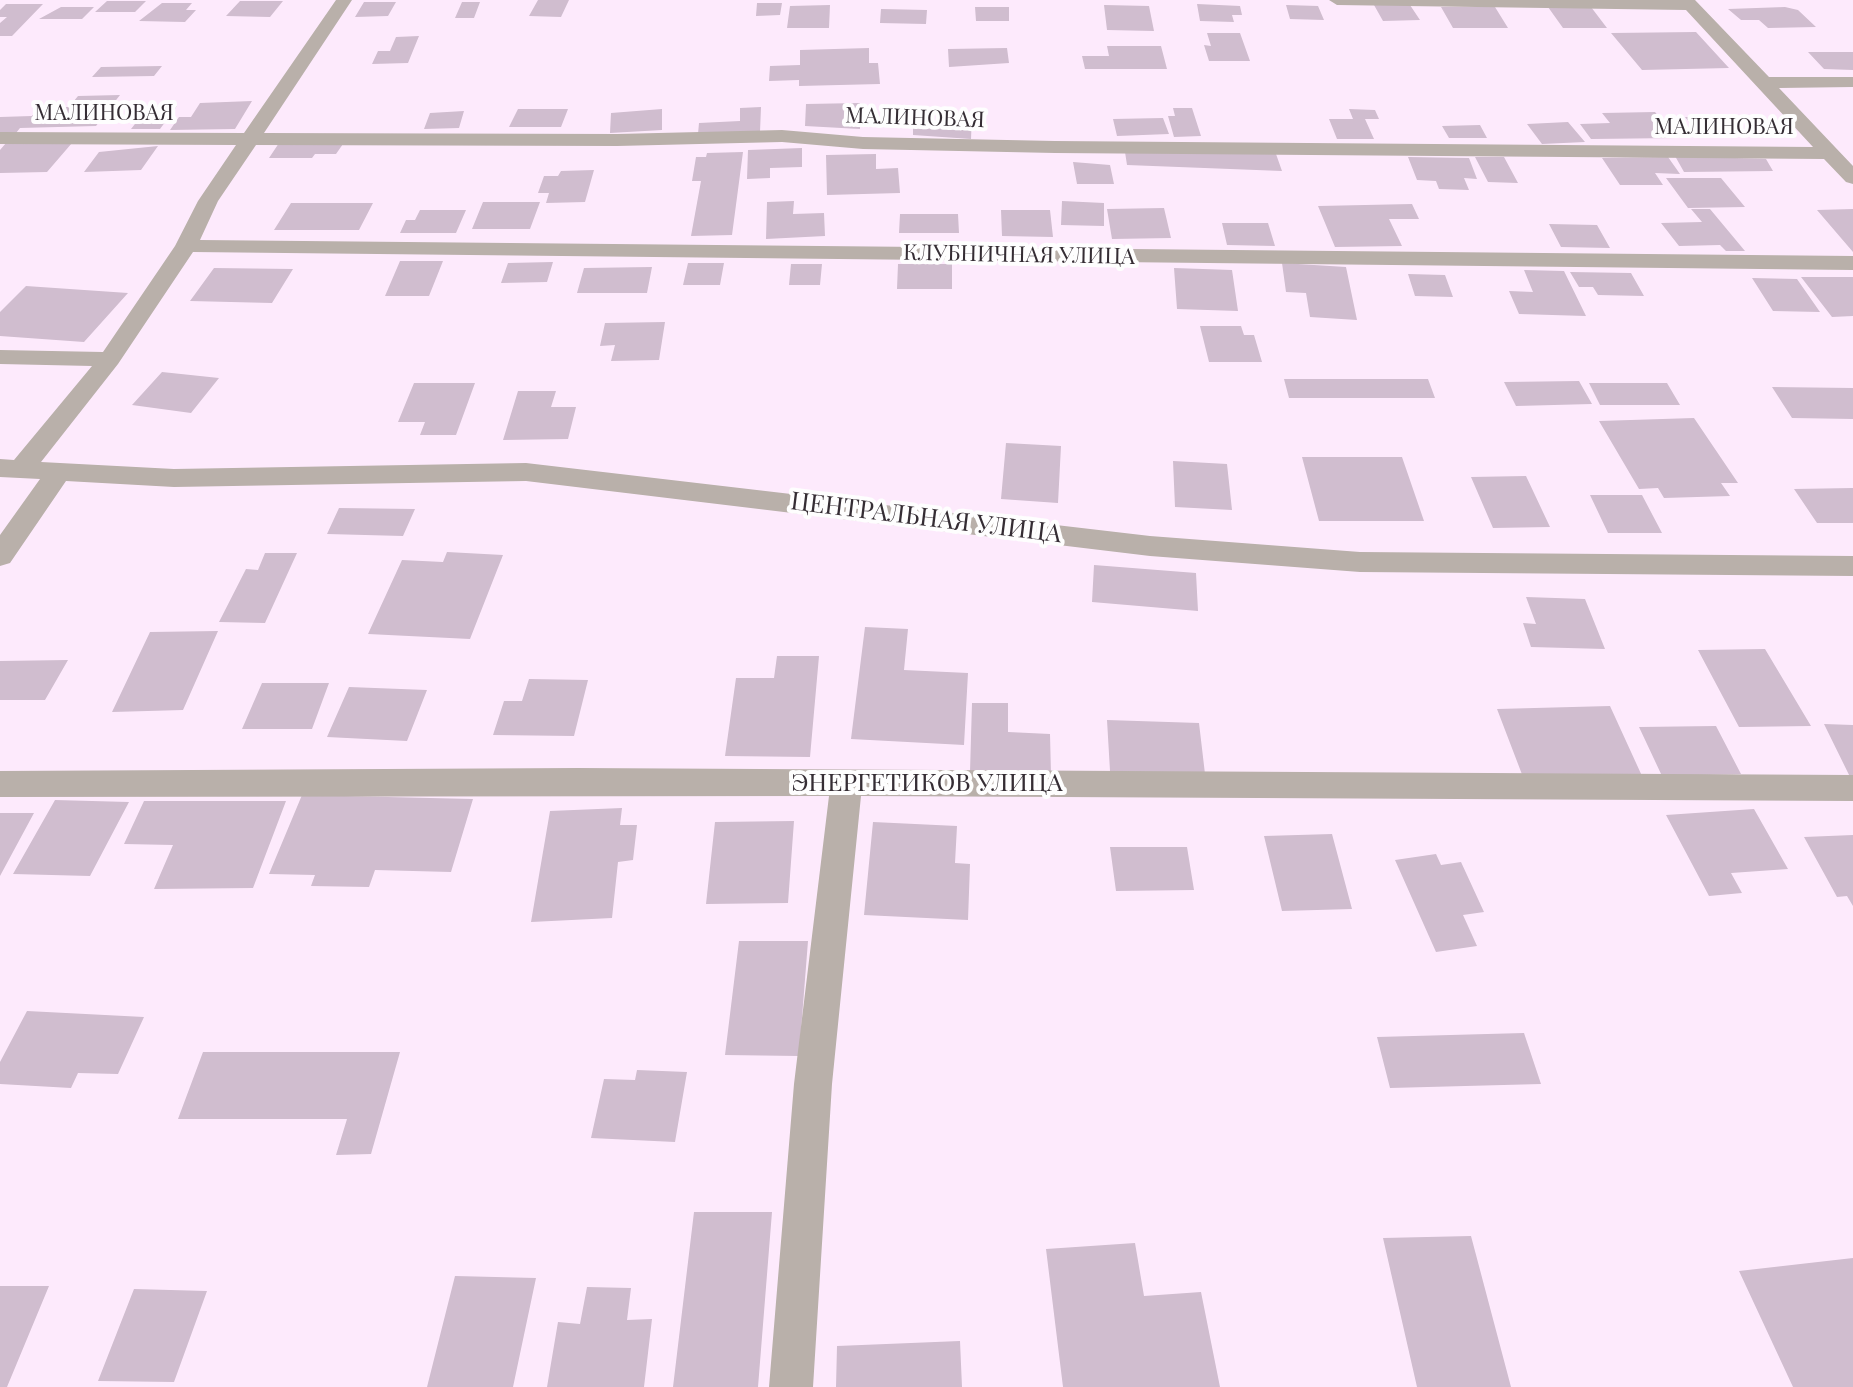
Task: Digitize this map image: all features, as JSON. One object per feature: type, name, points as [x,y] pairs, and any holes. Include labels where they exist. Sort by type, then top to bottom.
[{"type":"street","points":[[10,469],[110,359],[186,246],[208,200],[344,0]]},
{"type":"street","points":[[1337,0],[1688,3],[1853,178]]},
{"type":"street","points":[[1764,83],[1853,82]]},
{"type":"street","name":"МАЛИНОВАЯ","points":[[0,138],[782,136],[1036,146],[1828,152]]},
{"type":"street","name":"КЛУБНИЧНАЯ УЛИЦА","points":[[186,246],[1853,263]]},
{"type":"street","points":[[0,357],[110,359]]},
{"type":"street","name":"ЦЕНТРАЛЬНАЯ УЛИЦА","points":[[10,469],[174,478],[526,472],[1150,546],[1360,562],[1853,566]]},
{"type":"street","points":[[0,556],[58,472]]},
{"type":"street","points":[[792,1387],[801,1233],[832,891],[847,783]]},
{"type":"street","name":"ЭНЕРГЕТИКОВ УЛИЦА","points":[[0,784],[1853,788]]},
{"type":"building","points":[[538,0],[569,0],[561,17],[529,16]]},
{"type":"building","points":[[107,1],[146,1],[135,12],[95,12]]},
{"type":"building","points":[[240,1],[283,1],[270,17],[226,16]]},
{"type":"building","points":[[364,2],[396,2],[388,16],[355,17]]},
{"type":"building","points":[[462,2],[480,2],[474,18],[455,18]]},
{"type":"building","points":[[162,3],[192,3],[186,10],[196,10],[185,22],[139,21]]},
{"type":"building","points":[[757,3],[782,3],[780,15],[756,16]]},
{"type":"building","points":[[6,4],[43,4],[12,36],[0,36],[0,23],[7,17],[0,17],[0,10]]},
{"type":"building","points":[[1197,4],[1240,6],[1242,15],[1232,15],[1234,22],[1200,21]]},
{"type":"building","points":[[830,5],[829,28],[787,28],[790,6]]},
{"type":"building","points":[[1104,5],[1149,6],[1154,31],[1107,30]]},
{"type":"building","points":[[1286,5],[1318,6],[1324,20],[1290,19]]},
{"type":"building","points":[[1374,5],[1410,5],[1420,20],[1383,21]]},
{"type":"building","points":[[61,7],[94,7],[82,19],[39,19]]},
{"type":"building","points":[[975,7],[1009,7],[1009,21],[976,21]]},
{"type":"building","points":[[1441,7],[1495,7],[1508,28],[1453,28]]},
{"type":"building","points":[[1548,7],[1591,7],[1607,28],[1563,28]]},
{"type":"building","points":[[881,9],[927,10],[926,24],[880,23]]},
{"type":"building","points":[[1728,9],[1798,10],[1816,27],[1768,28],[1759,20],[1741,20]]},
{"type":"building","points":[[1696,32],[1729,68],[1642,70],[1611,33]]},
{"type":"building","points":[[1207,33],[1240,33],[1250,61],[1209,61],[1204,45],[1211,46]]},
{"type":"building","points":[[419,36],[408,63],[372,64],[378,51],[390,51],[396,37]]},
{"type":"building","points":[[1107,46],[1161,46],[1167,69],[1085,69],[1082,56],[1109,56]]},
{"type":"building","points":[[869,48],[869,63],[878,63],[880,84],[799,86],[799,80],[769,81],[770,66],[800,65],[800,50]]},
{"type":"building","points":[[1007,48],[1009,63],[949,67],[948,49]]},
{"type":"building","points":[[1808,52],[1853,52],[1853,70],[1824,69]]},
{"type":"building","points":[[162,66],[154,76],[92,77],[101,67]]},
{"type":"building","points":[[120,95],[96,126],[20,128],[16,133],[0,133],[0,117],[32,116],[39,107],[69,107],[78,96]]},
{"type":"building","points":[[252,101],[235,129],[170,130],[179,117],[191,117],[200,103]]},
{"type":"building","points":[[860,103],[860,129],[805,126],[806,104]]},
{"type":"building","points":[[149,106],[177,106],[160,129],[131,129]]},
{"type":"building","points":[[761,107],[760,132],[698,134],[699,123],[740,121],[740,108]]},
{"type":"building","points":[[1173,108],[1192,108],[1201,136],[1174,137],[1168,116],[1175,116]]},
{"type":"building","points":[[518,109],[568,109],[561,127],[509,127]]},
{"type":"building","points":[[662,109],[662,130],[610,133],[611,113]]},
{"type":"building","points":[[1349,109],[1375,110],[1379,119],[1365,119],[1374,139],[1337,139],[1329,119],[1353,119]]},
{"type":"building","points":[[464,111],[459,128],[424,129],[430,113]]},
{"type":"building","points":[[1655,112],[1676,138],[1591,139],[1580,124],[1610,123],[1602,113]]},
{"type":"building","points":[[950,114],[972,115],[971,139],[913,135],[913,123],[950,123]]},
{"type":"building","points":[[1730,116],[1746,134],[1700,135],[1685,117]]},
{"type":"building","points":[[1163,118],[1169,134],[1117,136],[1113,119]]},
{"type":"building","points":[[1568,122],[1585,142],[1542,144],[1527,124]]},
{"type":"building","points":[[1480,125],[1487,138],[1449,138],[1442,126]]},
{"type":"building","points":[[6,143],[72,143],[47,172],[0,173],[0,150]]},
{"type":"building","points":[[279,143],[343,144],[336,154],[269,158]]},
{"type":"building","points":[[158,146],[141,170],[84,172],[99,152]]},
{"type":"building","points":[[802,148],[802,167],[770,168],[770,178],[747,179],[748,150]]},
{"type":"building","points":[[743,152],[732,235],[691,236],[701,181],[692,181],[696,157]]},
{"type":"building","points":[[1125,152],[1276,154],[1282,171],[1127,165]]},
{"type":"building","points":[[876,154],[876,169],[898,168],[900,193],[827,195],[826,155]]},
{"type":"building","points":[[1675,156],[1766,159],[1773,171],[1684,172]]},
{"type":"building","points":[[1408,157],[1469,158],[1477,179],[1464,178],[1469,190],[1439,189],[1436,181],[1417,180]]},
{"type":"building","points":[[1475,157],[1504,157],[1518,183],[1488,182]]},
{"type":"building","points":[[1668,157],[1680,174],[1655,173],[1663,185],[1620,185],[1602,158]]},
{"type":"building","points":[[1073,162],[1110,165],[1114,184],[1077,184]]},
{"type":"building","points":[[594,170],[585,202],[546,203],[549,193],[538,193],[544,176]]},
{"type":"building","points":[[1666,178],[1721,178],[1745,207],[1688,208]]},
{"type":"building","points":[[794,201],[793,214],[824,213],[825,236],[766,239],[767,202]]},
{"type":"building","points":[[1062,201],[1104,203],[1104,226],[1061,225]]},
{"type":"building","points":[[483,202],[540,202],[530,229],[472,229]]},
{"type":"building","points":[[291,203],[373,203],[359,230],[274,230]]},
{"type":"building","points":[[1412,204],[1419,219],[1389,219],[1402,246],[1335,247],[1318,206]]},
{"type":"building","points":[[1164,208],[1171,238],[1112,239],[1107,209]]},
{"type":"building","points":[[1691,209],[1710,209],[1745,251],[1726,251],[1720,245],[1679,246],[1661,223],[1702,222]]},
{"type":"building","points":[[1853,209],[1853,252],[1817,210]]},
{"type":"building","points":[[420,210],[466,210],[456,233],[400,233],[406,220],[415,220]]},
{"type":"building","points":[[1001,210],[1050,210],[1053,237],[1002,236]]},
{"type":"building","points":[[900,214],[958,214],[959,233],[899,233]]},
{"type":"building","points":[[1222,223],[1268,223],[1275,246],[1227,245]]},
{"type":"building","points":[[1549,224],[1597,225],[1610,248],[1561,247]]},
{"type":"building","points":[[400,261],[443,261],[429,296],[385,296]]},
{"type":"building","points":[[553,262],[547,282],[501,283],[508,263]]},
{"type":"building","points":[[688,263],[724,263],[720,285],[683,285]]},
{"type":"building","points":[[1282,263],[1346,267],[1357,320],[1310,317],[1306,293],[1286,292]]},
{"type":"building","points":[[791,264],[822,264],[820,285],[789,285]]},
{"type":"building","points":[[898,264],[952,264],[952,289],[897,289]]},
{"type":"building","points":[[652,267],[647,293],[577,293],[584,268]]},
{"type":"building","points":[[214,268],[293,269],[272,303],[190,301]]},
{"type":"building","points":[[1174,268],[1232,270],[1238,311],[1177,309]]},
{"type":"building","points":[[1524,270],[1564,271],[1586,316],[1519,314],[1509,291],[1533,292]]},
{"type":"building","points":[[1570,272],[1631,273],[1644,296],[1598,295],[1593,287],[1579,287]]},
{"type":"building","points":[[1408,274],[1445,275],[1453,297],[1415,296]]},
{"type":"building","points":[[1801,277],[1853,277],[1853,316],[1832,317]]},
{"type":"building","points":[[1752,278],[1797,279],[1820,312],[1773,311]]},
{"type":"building","points":[[26,286],[128,293],[84,342],[0,336],[0,312]]},
{"type":"building","points":[[665,322],[659,360],[611,361],[615,345],[600,346],[605,323]]},
{"type":"building","points":[[1200,326],[1241,326],[1244,335],[1254,335],[1262,362],[1209,362]]},
{"type":"building","points":[[162,372],[219,378],[191,413],[132,405]]},
{"type":"building","points":[[1284,379],[1428,379],[1435,398],[1289,398]]},
{"type":"building","points":[[1579,381],[1592,404],[1516,406],[1504,382]]},
{"type":"building","points":[[414,383],[475,383],[456,435],[420,435],[425,422],[398,422]]},
{"type":"building","points":[[1589,383],[1667,383],[1680,405],[1600,405]]},
{"type":"building","points":[[1772,387],[1853,388],[1853,419],[1792,418]]},
{"type":"building","points":[[518,391],[556,391],[551,407],[576,407],[568,439],[503,440]]},
{"type":"building","points":[[1694,418],[1738,483],[1721,483],[1730,496],[1664,498],[1658,488],[1639,489],[1599,421]]},
{"type":"building","points":[[1006,443],[1061,446],[1058,503],[1001,499]]},
{"type":"building","points":[[1302,457],[1402,457],[1424,521],[1319,521]]},
{"type":"building","points":[[1173,461],[1227,464],[1232,510],[1175,507]]},
{"type":"building","points":[[1526,476],[1550,527],[1493,528],[1471,477]]},
{"type":"building","points":[[1853,488],[1853,523],[1817,523],[1794,489]]},
{"type":"building","points":[[1590,495],[1642,495],[1662,533],[1608,533]]},
{"type":"building","points":[[339,508],[415,509],[403,536],[327,534]]},
{"type":"building","points":[[447,552],[503,555],[470,639],[368,634],[402,560],[443,562]]},
{"type":"building","points":[[265,553],[297,553],[265,623],[219,622],[246,569],[258,570]]},
{"type":"building","points":[[1094,565],[1196,573],[1198,611],[1092,602]]},
{"type":"building","points":[[1526,597],[1585,599],[1605,649],[1531,647],[1523,623],[1536,624]]},
{"type":"building","points":[[865,627],[908,629],[904,670],[968,673],[964,745],[851,739]]},
{"type":"building","points":[[218,631],[183,710],[112,712],[150,632]]},
{"type":"building","points":[[1765,649],[1811,726],[1739,727],[1698,650]]},
{"type":"building","points":[[777,656],[819,656],[810,757],[725,756],[736,678],[774,678]]},
{"type":"building","points":[[68,660],[45,700],[0,700],[0,661]]},
{"type":"building","points":[[529,679],[588,680],[574,736],[493,735],[504,701],[522,701]]},
{"type":"building","points":[[262,683],[329,683],[312,729],[242,729]]},
{"type":"building","points":[[349,687],[427,690],[407,741],[327,737]]},
{"type":"building","points":[[972,703],[1008,703],[1008,732],[1050,734],[1051,775],[970,772]]},
{"type":"building","points":[[1610,706],[1642,776],[1523,777],[1497,709]]},
{"type":"building","points":[[1107,720],[1199,723],[1205,774],[1110,771]]},
{"type":"building","points":[[1824,724],[1853,725],[1853,783]]},
{"type":"building","points":[[1716,726],[1741,774],[1662,776],[1639,727]]},
{"type":"building","points":[[302,795],[473,799],[451,872],[375,870],[369,887],[311,886],[315,875],[269,874]]},
{"type":"building","points":[[55,800],[129,802],[90,876],[13,874]]},
{"type":"building","points":[[144,801],[286,801],[253,888],[154,889],[173,845],[124,844]]},
{"type":"building","points":[[622,808],[620,825],[637,825],[633,860],[618,862],[612,918],[531,922],[550,811]]},
{"type":"building","points":[[1754,809],[1788,869],[1731,873],[1742,893],[1709,896],[1666,815]]},
{"type":"building","points":[[0,813],[34,813],[0,876]]},
{"type":"building","points":[[794,821],[788,903],[706,904],[715,822]]},
{"type":"building","points":[[873,822],[957,826],[955,863],[970,864],[968,920],[864,915]]},
{"type":"building","points":[[1332,834],[1352,909],[1282,911],[1264,836]]},
{"type":"building","points":[[1853,835],[1853,906],[1847,896],[1837,897],[1804,837]]},
{"type":"building","points":[[1110,847],[1187,847],[1194,890],[1116,891]]},
{"type":"building","points":[[1436,854],[1441,865],[1461,862],[1484,912],[1463,915],[1477,946],[1436,952],[1395,860]]},
{"type":"building","points":[[739,941],[808,941],[799,1056],[725,1055]]},
{"type":"building","points":[[27,1011],[144,1017],[118,1074],[78,1073],[71,1088],[0,1084],[0,1062]]},
{"type":"building","points":[[1524,1033],[1541,1084],[1390,1088],[1377,1037]]},
{"type":"building","points":[[203,1052],[400,1052],[371,1154],[336,1155],[347,1119],[178,1119]]},
{"type":"building","points":[[637,1070],[687,1072],[675,1142],[591,1138],[604,1079],[635,1080]]},
{"type":"building","points":[[694,1212],[772,1212],[758,1387],[673,1387]]},
{"type":"building","points":[[1471,1236],[1511,1387],[1417,1387],[1383,1238]]},
{"type":"building","points":[[1135,1243],[1144,1296],[1201,1292],[1220,1387],[1063,1387],[1046,1249]]},
{"type":"building","points":[[1853,1258],[1853,1387],[1793,1387],[1739,1271]]},
{"type":"building","points":[[455,1276],[536,1278],[513,1387],[427,1387]]},
{"type":"building","points":[[0,1286],[49,1286],[7,1387],[0,1387]]},
{"type":"building","points":[[587,1287],[631,1288],[627,1320],[652,1319],[644,1387],[547,1387],[558,1322],[580,1324]]},
{"type":"building","points":[[134,1289],[207,1291],[174,1382],[98,1381]]},
{"type":"building","points":[[960,1341],[962,1387],[836,1387],[837,1346]]}]
